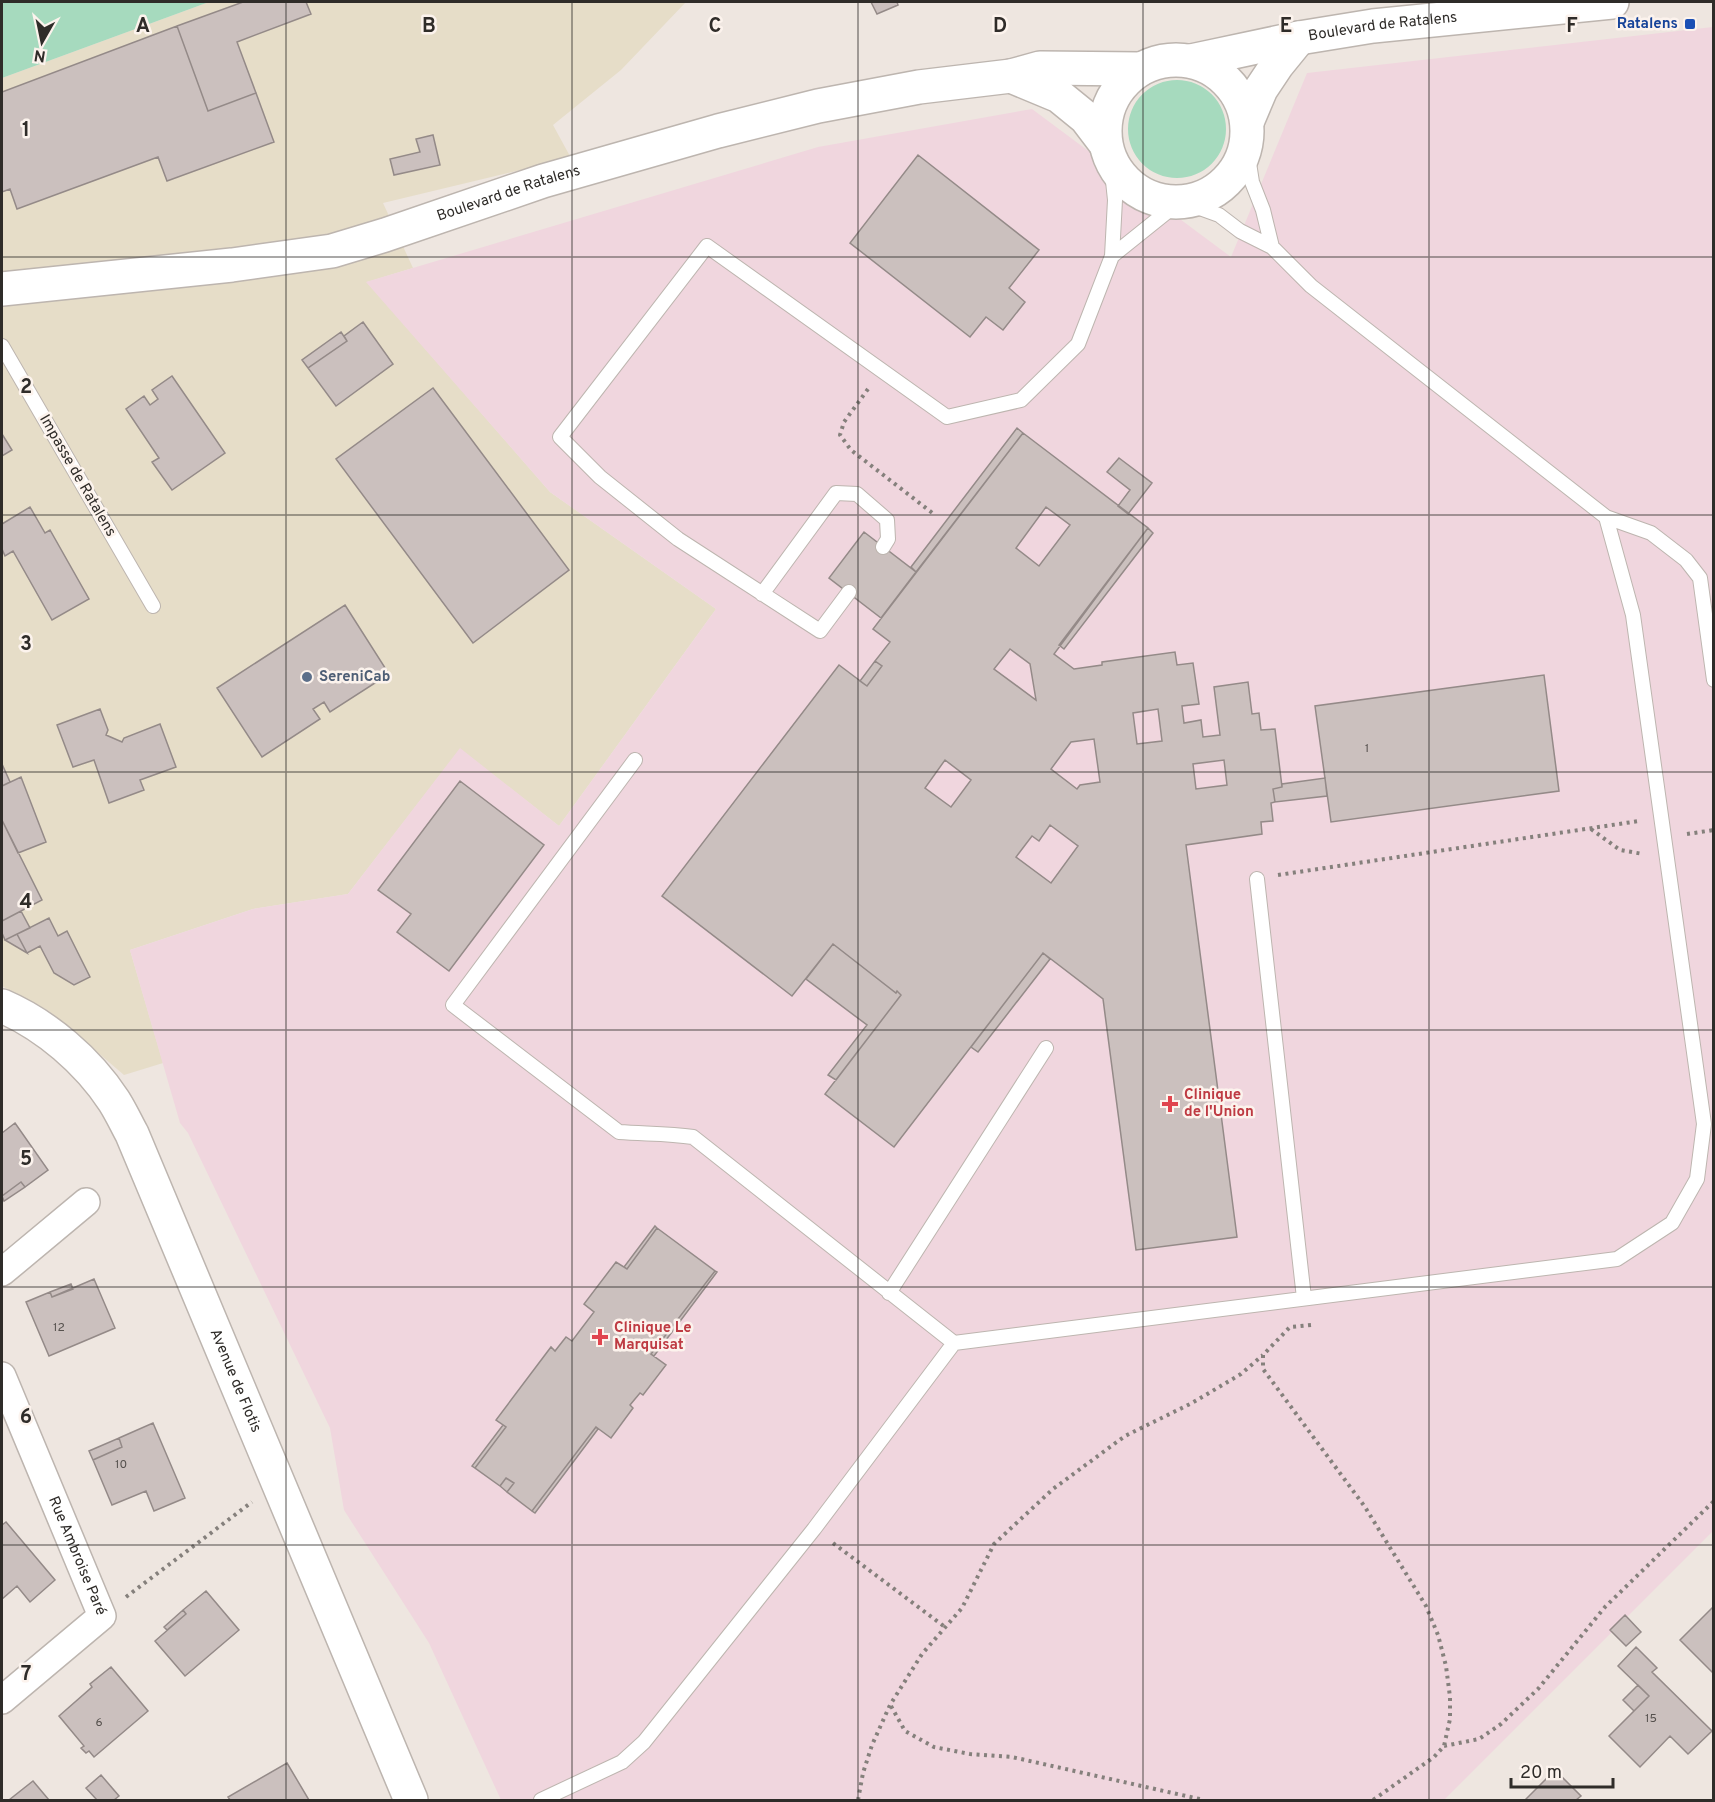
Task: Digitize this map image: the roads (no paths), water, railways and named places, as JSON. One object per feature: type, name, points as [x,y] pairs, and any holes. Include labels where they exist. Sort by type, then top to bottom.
[{"type":"street","name":"Boulevard de Ratalens","points":[[1191,61],[1299,38],[1373,26],[1612,2]]},
{"type":"street","name":"Boulevard de Ratalens","points":[[1247,133],[1261,89],[1299,38]]},
{"type":"street","points":[[1165,61],[1191,61],[1217,73],[1228,83],[1240,101],[1247,133],[1239,165],[1225,184],[1206,197],[1181,202],[1158,201],[1139,192],[1123,180],[1108,153],[1105,121],[1111,101],[1123,82],[1140,69],[1165,61]]},
{"type":"street","name":"Boulevard de Ratalens","points":[[2,288],[232,265],[332,251],[386,235],[543,181],[718,131],[818,106],[919,87],[1011,76],[1040,68],[1140,69]]},
{"type":"street","name":"Boulevard de Ratalens","points":[[1011,76],[1059,96],[1086,118],[1108,153]]},
{"type":"street","name":"Avenue de Flotis","points":[[2,1006],[39,1027],[72,1052],[98,1079],[115,1102],[132,1134],[411,1800]]},
{"type":"street","points":[[2,1272],[86,1202]]},
{"type":"street","name":"Rue Ambroise Paré","points":[[2,1376],[102,1616],[2,1700]]},
{"type":"lane","points":[[1247,133],[1252,182],[1263,210],[1272,247]]},
{"type":"lane","points":[[849,592],[820,631],[678,539],[600,477],[560,437],[707,246],[947,417],[1021,400],[1078,344],[1112,256],[1115,200],[1108,153]]},
{"type":"lane","points":[[1112,256],[1181,202],[1219,215],[1240,231],[1272,247],[1311,286],[1606,517],[1651,533],[1686,560],[1700,578],[1713,680]]},
{"type":"lane","name":"Impasse de Ratalens","points":[[2,346],[153,606]]},
{"type":"lane","points":[[762,594],[836,493],[857,494],[887,520],[888,539],[883,547]]},
{"type":"lane","points":[[635,760],[453,1005],[619,1132],[693,1137],[954,1343],[1617,1259],[1672,1222],[1697,1179],[1709,1124],[1660,818],[1633,615],[1606,517]]},
{"type":"lane","points":[[1257,879],[1304,1298]]},
{"type":"lane","points":[[889,1293],[1046,1048]]},
{"type":"lane","points":[[541,1800],[622,1762],[644,1742],[814,1529],[954,1343]]},
{"type":"place","name":"Ratalens","points":[[1690,24]]},
{"type":"place","name":"SereniCab","points":[[307,677]]},
{"type":"place","name":"Clinique de l'Union","points":[[1170,1104]]},
{"type":"place","name":"Clinique Le Marquisat","points":[[600,1337]]}]
